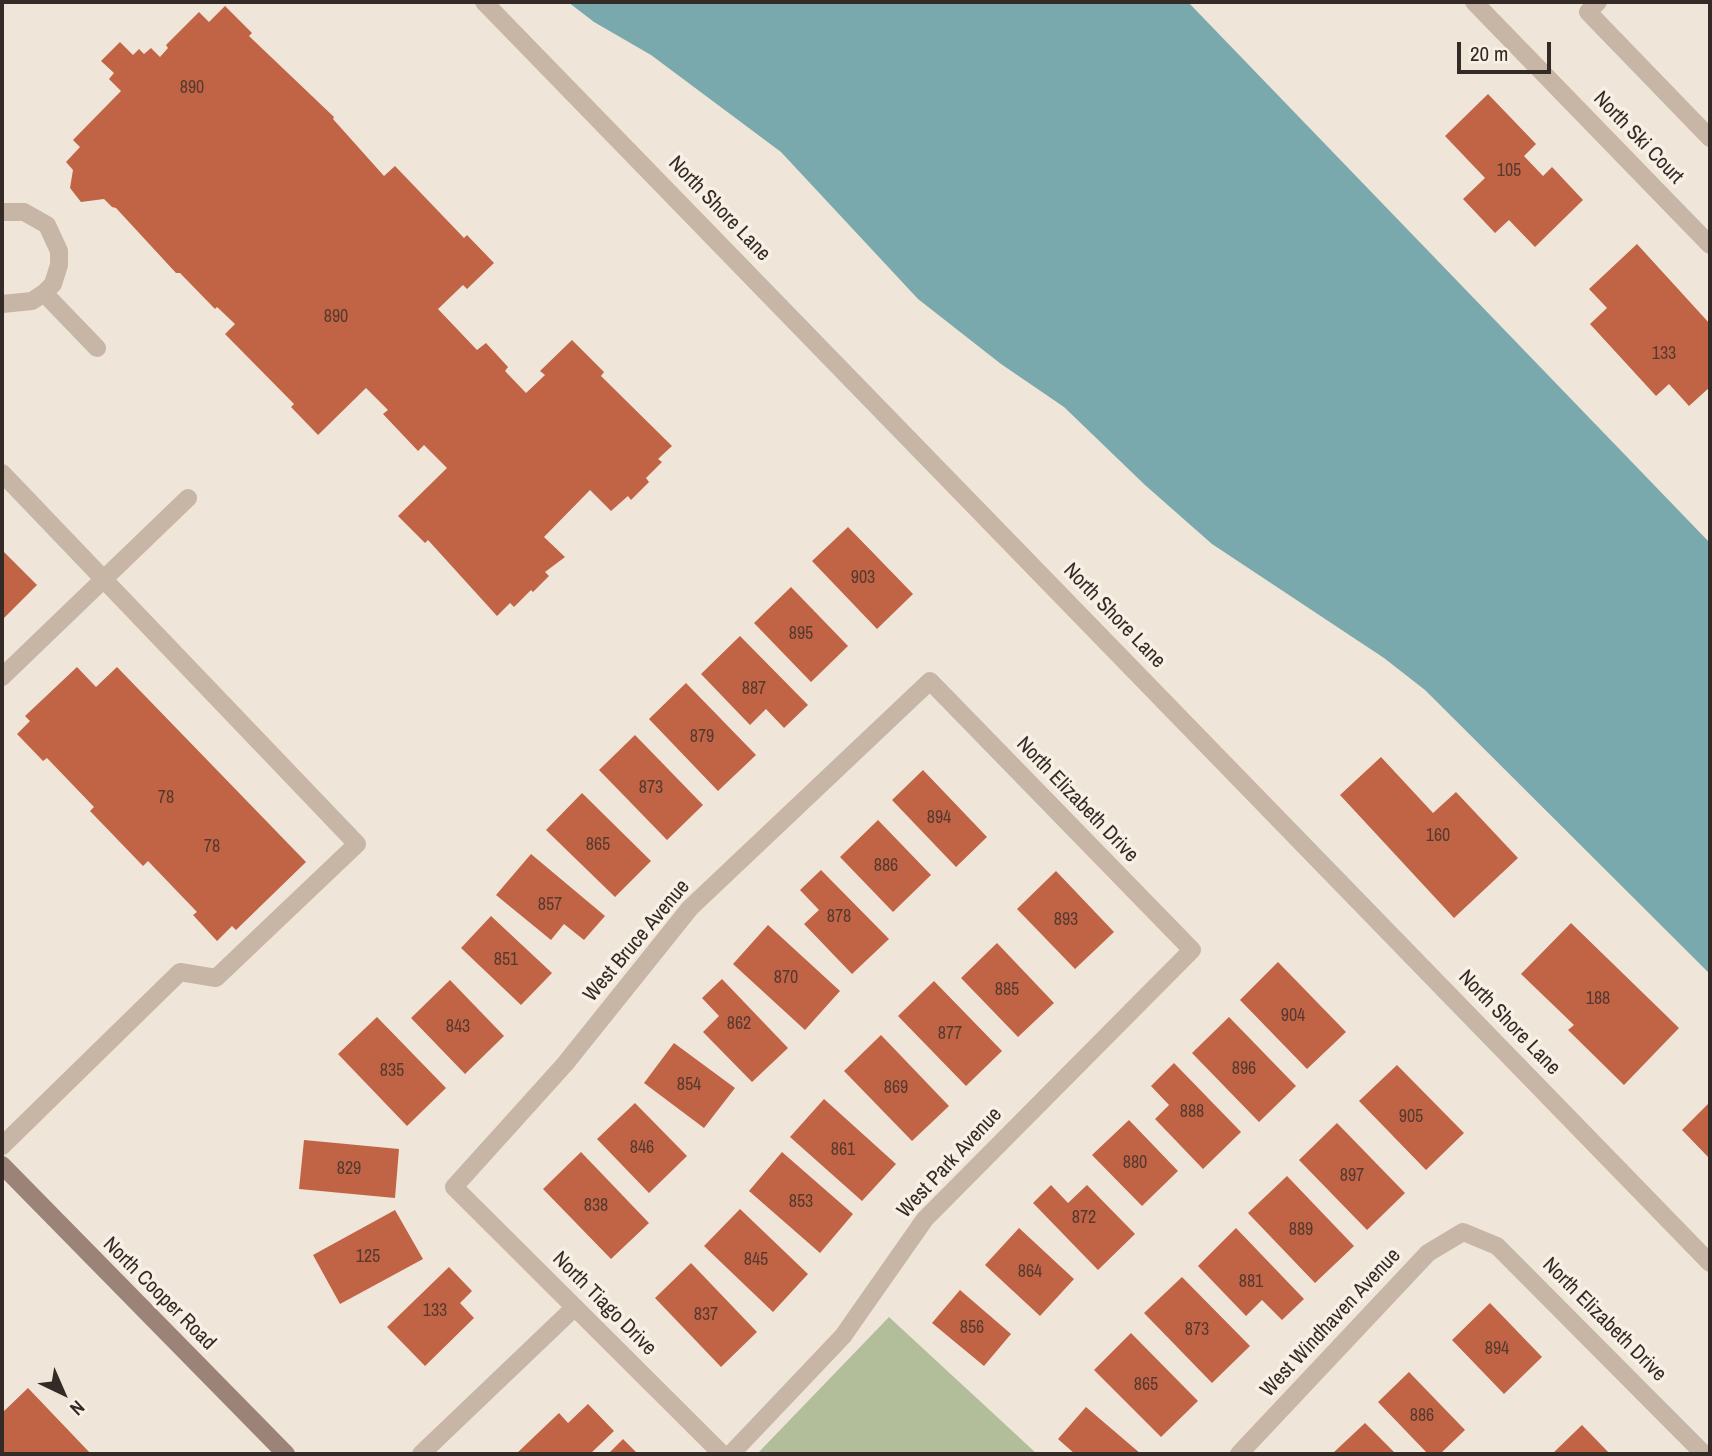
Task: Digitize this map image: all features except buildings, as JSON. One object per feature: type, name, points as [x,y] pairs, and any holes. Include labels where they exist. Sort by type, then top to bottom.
[{"type":"main road","name":"North Cooper Road","points":[[2,1165],[286,1454]]},
{"type":"street","name":"North Shore Lane","points":[[484,2],[1710,1263]]},
{"type":"street","name":"North Ski Court","points":[[1474,2],[1710,245]]},
{"type":"street","points":[[1593,7],[1710,138]]},
{"type":"street","points":[[2,212],[24,212],[37,218],[55,236],[59,265],[53,284],[44,293],[32,301],[2,304]]},
{"type":"street","points":[[44,293],[97,348]]},
{"type":"street","points":[[2,473],[357,844],[216,978],[180,972],[2,1146]]},
{"type":"street","points":[[2,677],[188,498]]},
{"type":"street","name":"North Elizabeth Drive","points":[[930,681],[1192,950]]},
{"type":"street","name":"West Bruce Avenue","points":[[454,1187],[565,1064],[690,908],[930,681]]},
{"type":"street","name":"West Park Avenue","points":[[731,1454],[843,1336],[925,1219],[1192,950]]},
{"type":"street","name":"North Tiago Drive","points":[[454,1187],[722,1454]]},
{"type":"street","name":"North Elizabeth Drive","points":[[1463,1232],[1497,1246],[1704,1454]]},
{"type":"street","name":"West Windhaven Avenue","points":[[1239,1454],[1428,1253],[1463,1232]]},
{"type":"street","points":[[421,1454],[575,1307]]},
{"type":"green space","points":[[889,1317],[1009,1428],[1037,1454],[757,1454]]},
{"type":"water","points":[[568,2],[1188,2],[1710,543],[1710,974],[1425,690],[1384,658],[1212,544],[1145,485],[1064,407],[1001,364],[918,299],[781,152],[651,55],[594,22]]}]
